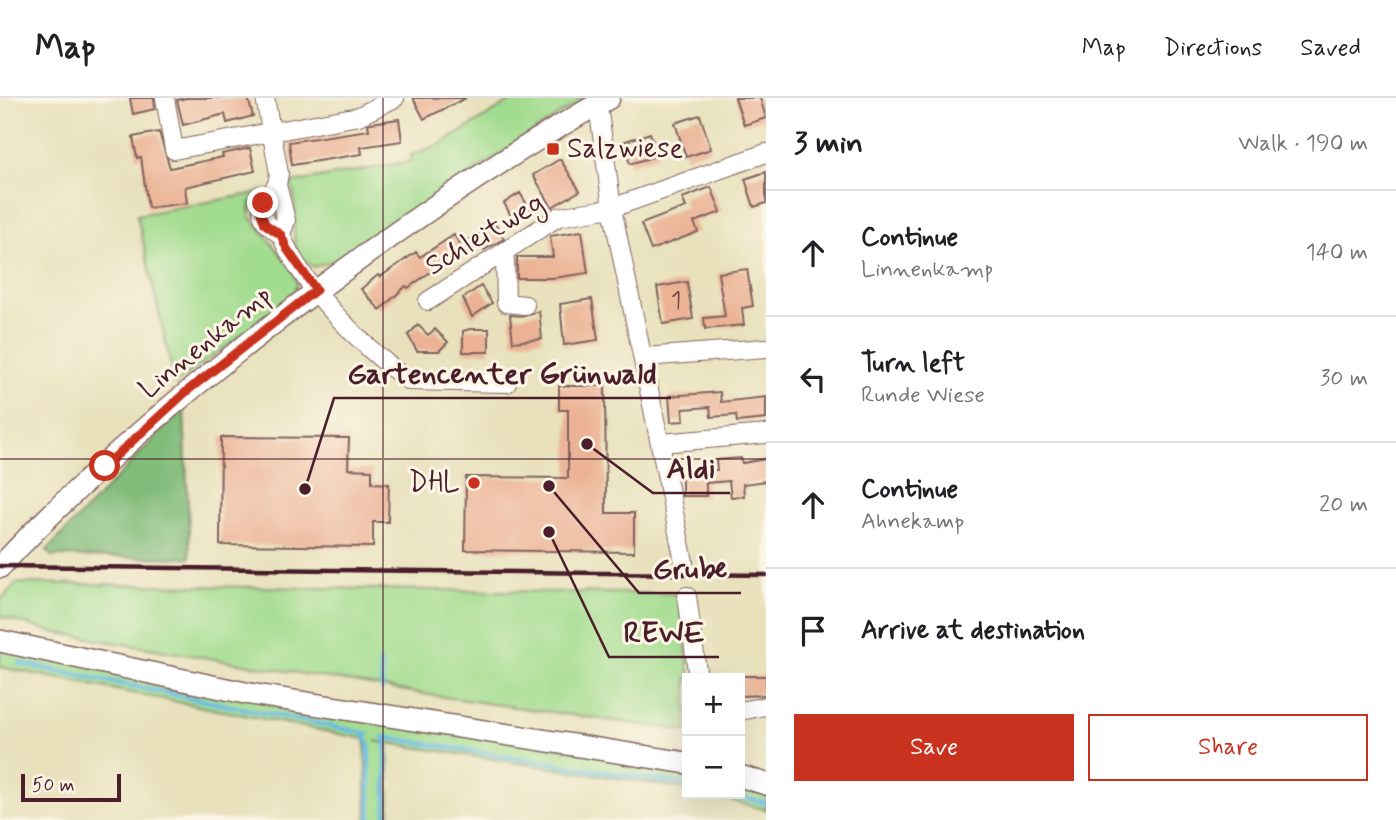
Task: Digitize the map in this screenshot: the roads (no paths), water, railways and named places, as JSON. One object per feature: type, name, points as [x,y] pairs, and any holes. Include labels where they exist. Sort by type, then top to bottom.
[{"type":"main road","name":"Linnenkamp","points":[[0,567],[170,405],[316,290],[408,222],[601,100]]},
{"type":"main road","points":[[0,641],[264,696],[682,762]]},
{"type":"main road","points":[[745,778],[766,784]]},
{"type":"street","points":[[165,98],[174,150],[359,116],[395,98]]},
{"type":"street","points":[[265,98],[279,173],[277,185],[286,220],[281,235],[287,249],[316,290],[348,326],[409,381],[507,383]]},
{"type":"street","points":[[601,100],[612,208],[684,562]]},
{"type":"street","points":[[612,208],[766,153]]},
{"type":"street","name":"Schleitweg","points":[[428,301],[558,217],[612,208]]},
{"type":"street","points":[[501,254],[505,260],[506,303],[525,305]]},
{"type":"street","points":[[644,357],[766,348]]},
{"type":"street","points":[[661,443],[766,434]]},
{"type":"street","points":[[687,596],[697,673]]},
{"type":"street","points":[[745,710],[766,706]]},
{"type":"waterway","points":[[19,663],[368,734]]},
{"type":"waterway","points":[[380,663],[382,689]]},
{"type":"waterway","points":[[364,734],[369,745],[370,820]]},
{"type":"waterway","points":[[383,737],[682,784]]},
{"type":"waterway","points":[[386,737],[386,820]]},
{"type":"waterway","points":[[745,798],[766,803]]},
{"type":"railway","points":[[0,566],[766,575]]},
{"type":"place","name":"Salzwiese","points":[[553,149]]},
{"type":"place","name":"Aldi","points":[[587,444]]},
{"type":"place","name":"DHL","points":[[474,483]]},
{"type":"place","name":"Grube","points":[[549,486]]},
{"type":"place","name":"Gartencenter Grünwald","points":[[305,489]]},
{"type":"place","name":"REWE","points":[[549,532]]}]
